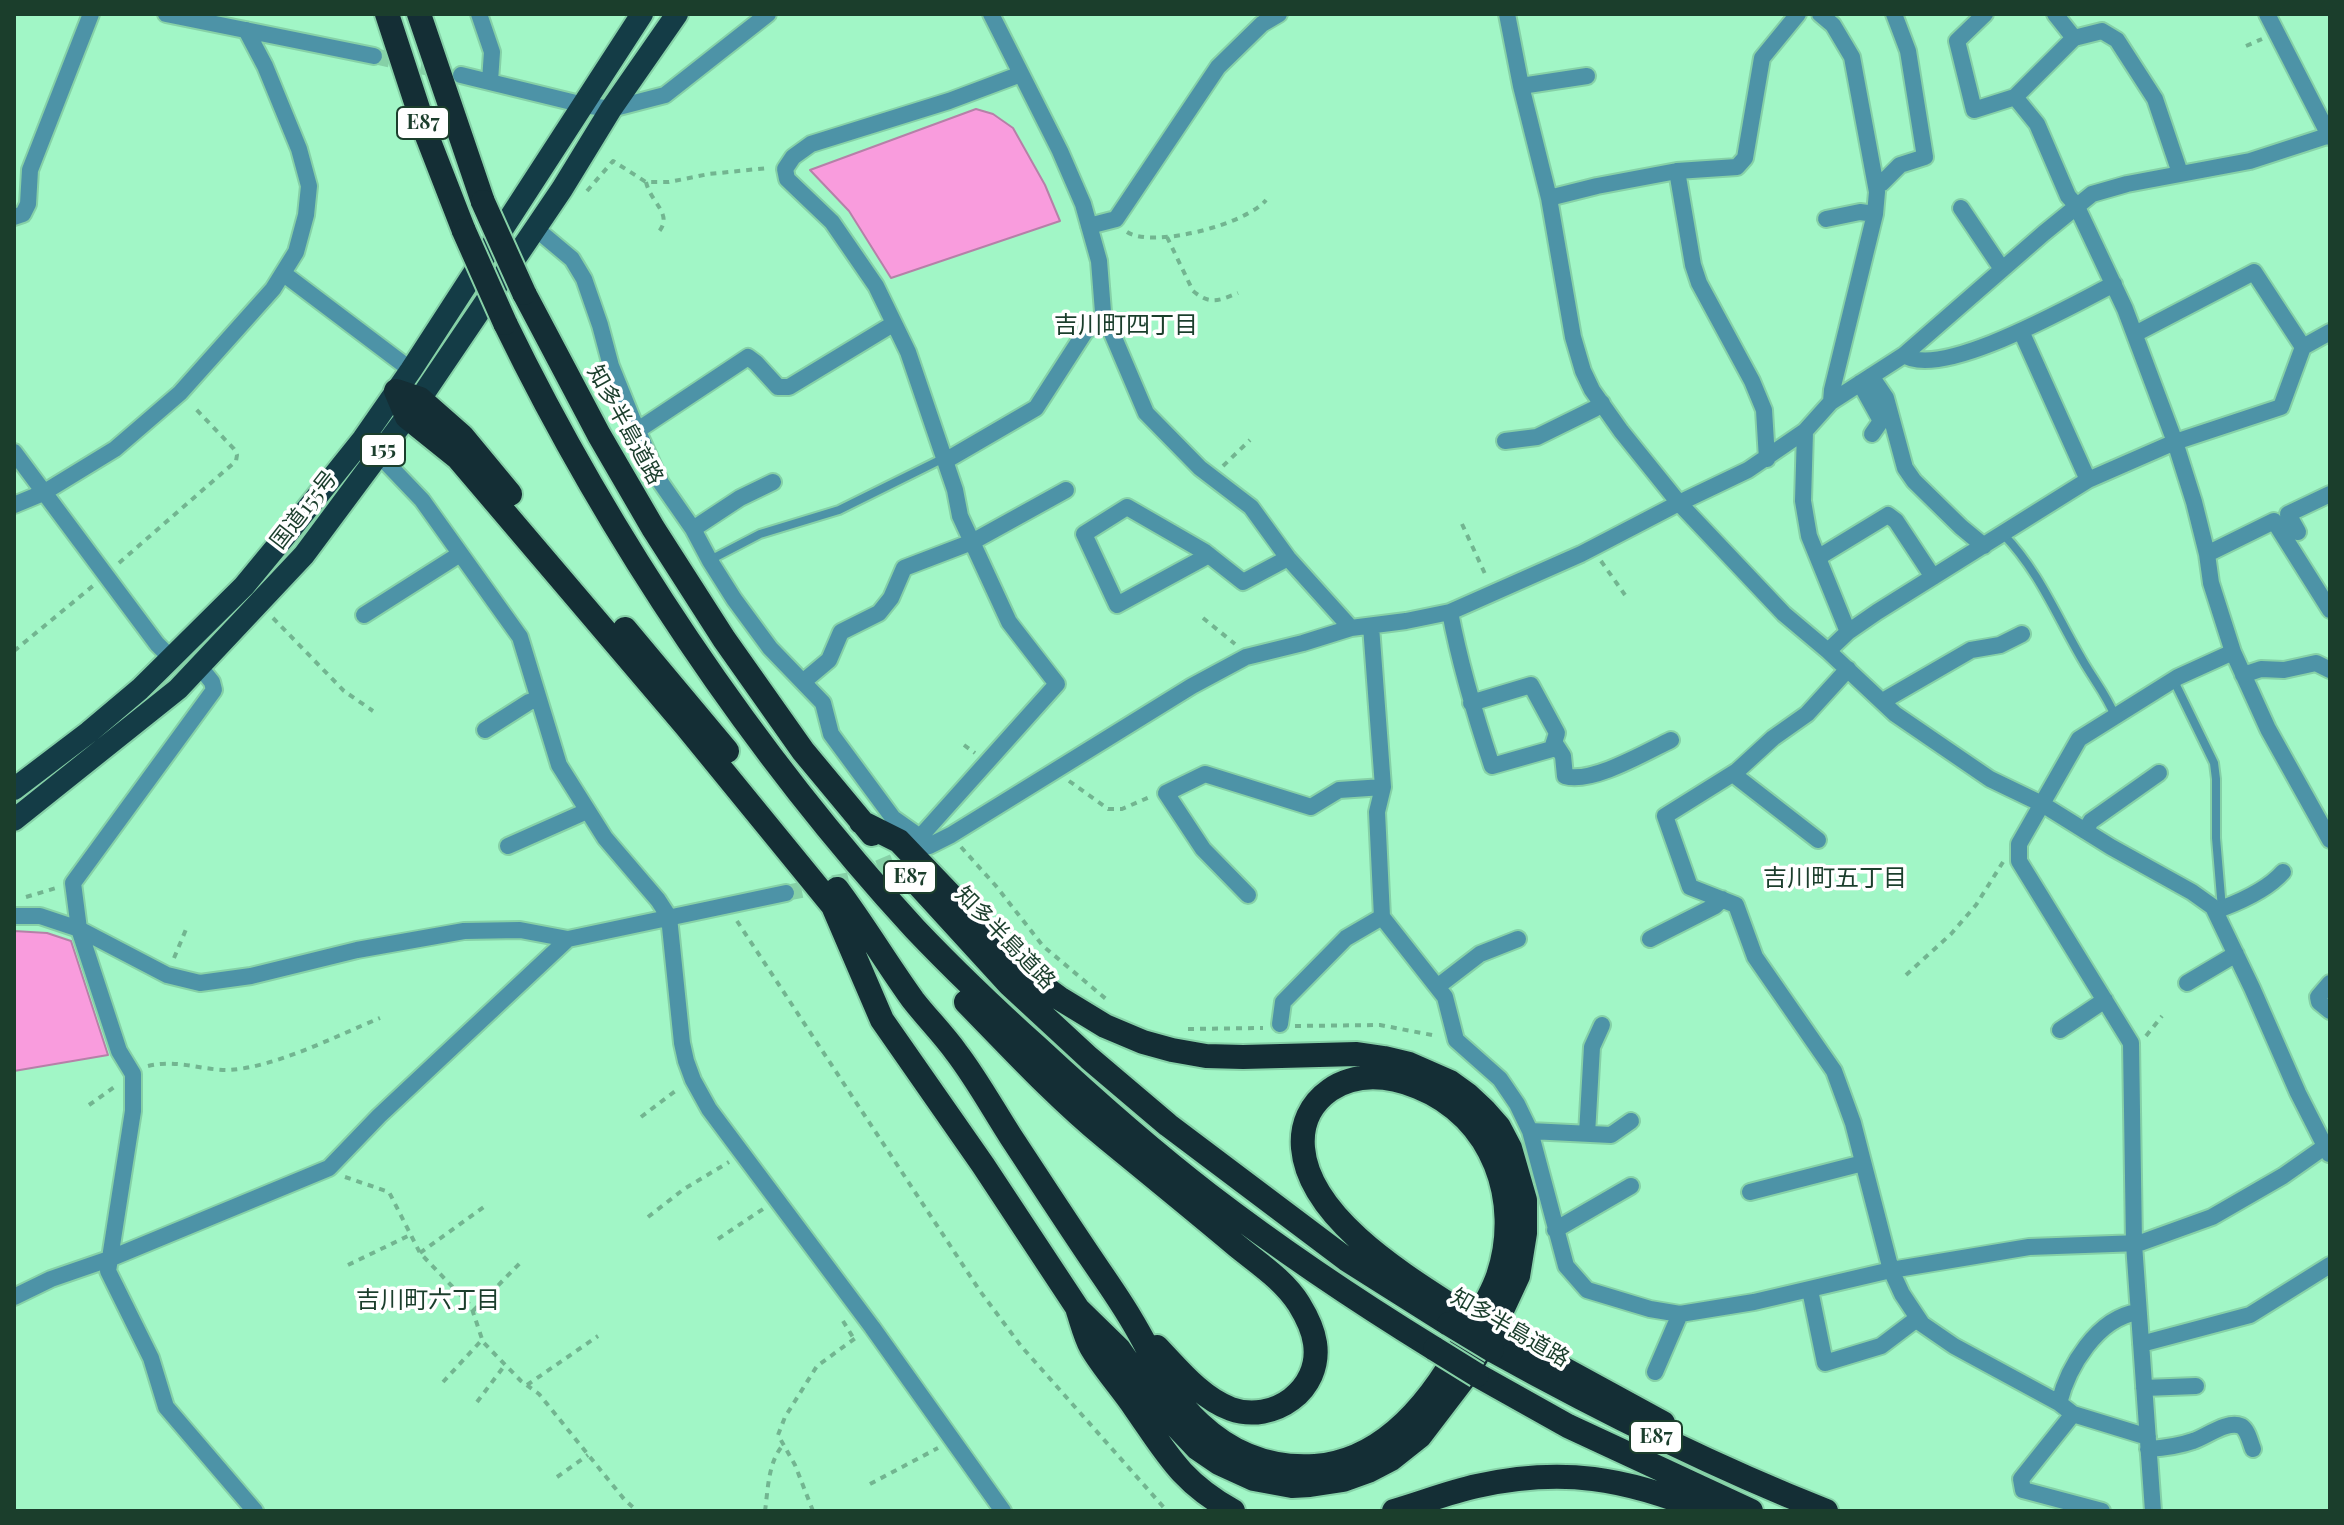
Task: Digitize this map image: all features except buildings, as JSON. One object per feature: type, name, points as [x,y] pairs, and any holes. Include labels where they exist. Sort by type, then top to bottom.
[{"type":"highway","name":"E87","points":[[387,14],[427,136],[464,231],[505,323],[572,452],[702,659],[779,765],[887,897],[961,976],[1102,1107],[1206,1193],[1275,1244],[1366,1306],[1477,1375],[1568,1426],[1751,1511]]},
{"type":"highway","name":"知多半島道路","points":[[419,14],[483,202],[524,293],[599,435],[661,540],[724,639],[803,751],[861,822],[1009,984],[1168,1125],[1346,1259],[1496,1342],[1582,1400],[1671,1445],[1826,1511]]},
{"type":"highway","name":"国道155号","points":[[14,789],[140,689],[244,586],[363,439],[642,14]]},
{"type":"highway","name":"国道155号","points":[[14,820],[178,689],[304,555],[414,408],[677,14]]},
{"type":"highway","points":[[396,391],[458,458],[686,726],[833,906],[882,1020],[1078,1309],[1119,1349],[1144,1386],[1197,1448],[1237,1473],[1275,1484],[1310,1485],[1343,1480],[1391,1459],[1420,1436],[1465,1377],[1518,1276],[1525,1233],[1525,1200],[1518,1170],[1499,1127],[1476,1102],[1450,1082],[1409,1064],[1357,1054],[1206,1056],[1157,1046],[1105,1026],[1025,973],[899,841],[861,822]]},
{"type":"highway","points":[[414,408],[462,436],[697,712],[840,892],[915,1003],[957,1053],[1131,1318],[1170,1389],[1186,1411],[1220,1441],[1255,1460],[1298,1466],[1339,1461],[1358,1456],[1374,1447],[1410,1419],[1451,1366],[1497,1278],[1505,1249],[1508,1220],[1494,1160],[1478,1132],[1457,1110],[1436,1095],[1414,1085],[1371,1076],[1350,1079],[1318,1100],[1307,1117],[1302,1141],[1308,1175],[1317,1192],[1342,1223],[1425,1288],[1455,1318]]},
{"type":"highway","points":[[887,897],[929,963],[1052,1088],[1103,1135],[1284,1285],[1310,1323],[1316,1345],[1313,1368],[1308,1383],[1297,1396],[1282,1406],[1256,1413],[1229,1408],[1186,1378],[1131,1318]]},
{"type":"highway","points":[[1078,1309],[1089,1345],[1135,1407],[1165,1455],[1210,1498],[1233,1511]]},
{"type":"highway","points":[[1394,1511],[1474,1486],[1567,1475],[1632,1485],[1706,1511]]},
{"type":"street","points":[[14,217],[23,214],[28,204],[30,170],[91,14]]},
{"type":"street","points":[[166,14],[196,17],[374,56]]},
{"type":"street","points":[[479,14],[492,52],[490,81]]},
{"type":"street","points":[[461,75],[611,109],[665,95],[768,14]]},
{"type":"street","points":[[991,14],[1083,204],[1099,261],[1105,316],[1146,413],[1211,477],[1251,507],[1288,558],[1351,628]]},
{"type":"street","points":[[1089,226],[1116,219],[1218,67],[1262,24],[1279,14]]},
{"type":"street","points":[[1371,626],[1383,787],[1377,812],[1382,917],[1445,997],[1456,1040],[1500,1079],[1517,1104],[1530,1131],[1566,1266],[1587,1290],[1650,1309],[1680,1314],[1754,1302],[1891,1270],[2029,1247],[2140,1243],[2212,1217],[2328,1149],[2236,954],[2220,911],[2042,804],[1990,779],[1895,714],[1784,614],[1679,503],[1621,431],[1592,390],[1573,337],[1549,198],[1507,14]]},
{"type":"street","points":[[1549,198],[1677,171],[1737,167],[1745,158],[1762,58],[1798,14]]},
{"type":"street","points":[[1820,14],[1833,25],[1852,57],[1876,185],[1875,214],[1831,402]]},
{"type":"street","points":[[1876,185],[1900,165],[1925,157],[1908,51],[1894,14]]},
{"type":"street","points":[[1985,14],[1957,41],[1974,110],[2015,97],[2074,38],[2102,31],[2117,40],[2155,99],[2180,173]]},
{"type":"street","points":[[2055,14],[2074,38]]},
{"type":"street","points":[[535,228],[572,259],[584,279],[611,366],[661,483],[693,529],[734,599],[770,648],[823,703],[831,734],[893,818],[929,846],[1192,686],[1246,657],[1351,628],[1450,612],[1593,548],[1748,470],[1805,431],[1831,402],[1904,355],[2092,194],[2127,184],[2250,161],[2330,136],[2267,14]]},
{"type":"street","points":[[14,505],[43,493],[115,449],[180,393],[273,289],[296,252],[306,215],[309,186],[299,149],[265,66],[246,30]]},
{"type":"street","points":[[920,837],[1057,684],[1009,622],[960,516],[955,490],[908,352],[876,286],[832,222],[787,179],[785,169],[793,157],[811,144],[949,101],[1021,74]]},
{"type":"street","points":[[1521,86],[1587,76]]},
{"type":"street","points":[[2015,97],[2037,124],[2068,196],[2076,205],[2114,284],[2175,442],[2194,502],[2211,583],[2233,652],[2268,729],[2330,840]]},
{"type":"street","points":[[1677,171],[1693,265],[1699,283],[1752,381],[1764,410],[1767,459]]},
{"type":"street","points":[[1961,208],[2002,269]]},
{"type":"street","points":[[1826,219],[1860,212],[1875,214]]},
{"type":"street","points":[[2135,334],[2254,272],[2303,347]]},
{"type":"street","points":[[284,274],[411,370]]},
{"type":"street","points":[[1904,355],[1916,361],[1932,361],[1970,352],[2021,331],[2114,284]]},
{"type":"street","points":[[944,460],[1036,408],[1085,332],[1105,316]]},
{"type":"street","points":[[638,430],[748,357],[778,387],[789,387],[893,324]]},
{"type":"street","points":[[2021,331],[2088,480]]},
{"type":"street","points":[[1828,651],[1848,632],[2088,480],[2175,442],[2281,407],[2303,347],[2330,332]]},
{"type":"street","points":[[1866,379],[1880,419],[1872,434]]},
{"type":"street","points":[[1866,379],[1886,398],[1905,468],[1914,481],[1984,546]]},
{"type":"street","points":[[1505,441],[1537,437],[1602,403]]},
{"type":"street","points":[[1805,431],[1803,501],[1809,536],[1848,632]]},
{"type":"street","points":[[14,452],[105,576],[170,657]]},
{"type":"street","points":[[379,455],[422,500],[520,637],[559,765],[605,838],[669,917],[682,1043],[693,1080],[709,1109],[872,1327],[1003,1511]]},
{"type":"street","points":[[693,529],[740,498],[773,482]]},
{"type":"street","points":[[804,681],[829,660],[841,632],[879,613],[891,598],[904,568],[972,542],[1066,490]]},
{"type":"street","points":[[2298,532],[2288,514],[2330,494]]},
{"type":"street","points":[[1209,555],[1117,605],[1084,534],[1127,507],[1209,555],[1243,582],[1288,558]]},
{"type":"street","points":[[1819,557],[1888,515],[1896,521],[1933,577]]},
{"type":"street","points":[[2207,554],[2274,521],[2330,610]]},
{"type":"street","points":[[364,615],[460,554]]},
{"type":"street","points":[[1450,612],[1471,703],[1492,766],[1552,749],[1557,733],[1531,685],[1471,703]]},
{"type":"street","points":[[1884,703],[1971,650],[2000,645],[2022,634]]},
{"type":"street","points":[[2153,1511],[2134,1244],[2131,1043],[2019,861],[2019,844],[2079,739],[2173,680],[2233,652]]},
{"type":"street","points":[[2243,675],[2261,669],[2284,670],[2316,663],[2330,670]]},
{"type":"street","points":[[200,667],[212,682],[214,690],[73,883],[79,929],[119,1051],[133,1074],[133,1111],[108,1271],[151,1358],[166,1407],[255,1511]]},
{"type":"street","points":[[1848,669],[1807,714],[1773,738],[1737,771],[1665,816],[1690,887],[1736,905],[1755,957],[1834,1071],[1853,1123],[1891,1270],[1902,1294],[1922,1324],[1954,1346],[2066,1408],[2148,1443],[2196,1440],[2233,1425],[2246,1430],[2253,1449]]},
{"type":"street","points":[[485,730],[538,699]]},
{"type":"street","points":[[1554,742],[1563,756],[1565,776],[1572,778],[1614,768],[1671,740]]},
{"type":"street","points":[[1737,771],[1777,795]]},
{"type":"street","points":[[1737,771],[1818,840]]},
{"type":"street","points":[[2085,831],[2091,821],[2159,773]]},
{"type":"street","points":[[1248,895],[1203,849],[1166,793],[1205,774],[1311,807],[1339,790],[1383,787]]},
{"type":"street","points":[[508,846],[587,811]]},
{"type":"street","points":[[2220,911],[2259,891],[2283,872]]},
{"type":"street","points":[[14,916],[40,916],[79,929],[167,975],[200,983],[251,976],[357,950],[464,931],[520,930],[568,939],[786,893]]},
{"type":"street","points":[[1650,939],[1715,906],[1722,899]]},
{"type":"street","points":[[1280,1024],[1283,1002],[1346,938],[1382,917]]},
{"type":"street","points":[[14,1297],[51,1279],[109,1259],[329,1168],[379,1116],[568,939]]},
{"type":"street","points":[[1437,987],[1480,954],[1518,939]]},
{"type":"street","points":[[2187,983],[2236,954]]},
{"type":"street","points":[[2330,983],[2318,997],[2319,1002],[2330,1011]]},
{"type":"street","points":[[2071,1011],[2102,996]]},
{"type":"street","points":[[2060,1030],[2102,996]]},
{"type":"street","points":[[1587,1134],[1592,1047],[1602,1025]]},
{"type":"street","points":[[1530,1131],[1611,1135],[1631,1121]]},
{"type":"street","points":[[1750,1192],[1863,1163]]},
{"type":"street","points":[[1555,1230],[1631,1186]]},
{"type":"street","points":[[2141,1344],[2250,1315],[2330,1265]]},
{"type":"street","points":[[1810,1290],[1825,1363],[1881,1346],[1918,1318]]},
{"type":"street","points":[[2102,1511],[2023,1490],[2021,1479],[2066,1408],[2070,1371],[2081,1354],[2105,1327],[2121,1316],[2138,1312]]},
{"type":"street","points":[[1655,1372],[1680,1314]]},
{"type":"street","points":[[2144,1388],[2196,1386]]},
{"type":"lane","points":[[710,561],[760,534],[839,510],[944,460]]},
{"type":"lane","points":[[2002,534],[2023,555],[2038,579],[2115,716]]},
{"type":"lane","points":[[2173,680],[2214,763],[2220,911]]},
{"type":"path","points":[[579,201],[613,161],[646,182],[669,182],[709,174],[787,167]]},
{"type":"path","points":[[646,182],[648,191],[664,215],[663,229],[656,235]]},
{"type":"path","points":[[1116,219],[1119,227],[1143,239],[1181,236],[1212,228],[1259,209],[1266,200]]},
{"type":"path","points":[[1167,237],[1188,282],[1200,297],[1207,301],[1217,300],[1238,293]]},
{"type":"path","points":[[14,651],[236,461],[234,449],[180,393]]},
{"type":"path","points":[[1211,477],[1250,440]]},
{"type":"path","points":[[1462,524],[1494,593]]},
{"type":"path","points":[[1593,548],[1625,595]]},
{"type":"path","points":[[258,604],[302,645],[303,650],[344,691],[373,711]]},
{"type":"path","points":[[1203,618],[1243,651],[1246,657]]},
{"type":"path","points":[[1059,768],[1065,778],[1108,809],[1122,809],[1150,796],[1166,793]]},
{"type":"path","points":[[951,835],[1043,946],[1107,1000]]},
{"type":"path","points":[[1906,975],[1968,915],[2013,848],[2019,844]]},
{"type":"path","points":[[14,900],[73,883]]},
{"type":"path","points":[[729,905],[741,929],[868,1117],[980,1291],[1021,1346],[1167,1511]]},
{"type":"path","points":[[167,975],[187,927]]},
{"type":"path","points":[[89,1105],[150,1065],[186,1064],[228,1070],[244,1068],[281,1058],[380,1018]]},
{"type":"path","points":[[1180,1029],[1260,1028],[1280,1024],[1380,1025],[1456,1040]]},
{"type":"path","points":[[641,1117],[693,1080]]},
{"type":"path","points":[[648,1217],[684,1189],[742,1154]]},
{"type":"path","points":[[329,1168],[389,1192],[420,1253],[471,1306],[483,1342],[539,1394],[637,1511]]},
{"type":"path","points":[[718,1239],[777,1201]]},
{"type":"path","points":[[420,1253],[488,1204]]},
{"type":"path","points":[[348,1265],[411,1235]]},
{"type":"path","points":[[473,1311],[522,1261]]},
{"type":"path","points":[[813,1511],[795,1465],[778,1435],[817,1366],[872,1327]]},
{"type":"path","points":[[527,1385],[598,1336]]},
{"type":"path","points":[[443,1382],[483,1342]]},
{"type":"path","points":[[477,1402],[505,1365]]},
{"type":"path","points":[[870,1484],[952,1440]]},
{"type":"path","points":[[765,1511],[771,1472],[777,1452],[783,1445]]},
{"type":"path","points":[[557,1477],[589,1455]]},
{"type":"shaded area","points":[[976,109],[993,114],[1013,128],[1045,185],[1060,221],[891,278],[849,211],[810,170]]},
{"type":"shaded area","points":[[14,931],[47,933],[71,941],[108,1055],[14,1071]]},
{"type":"tunnel","points":[[374,56],[444,71]]},
{"type":"tunnel","points":[[786,893],[850,880],[917,852]]},
{"type":"district","name":"吉川町四丁目","points":[[1126,326]]},
{"type":"district","name":"吉川町五丁目","points":[[1835,879]]},
{"type":"district","name":"吉川町六丁目","points":[[428,1301]]}]
